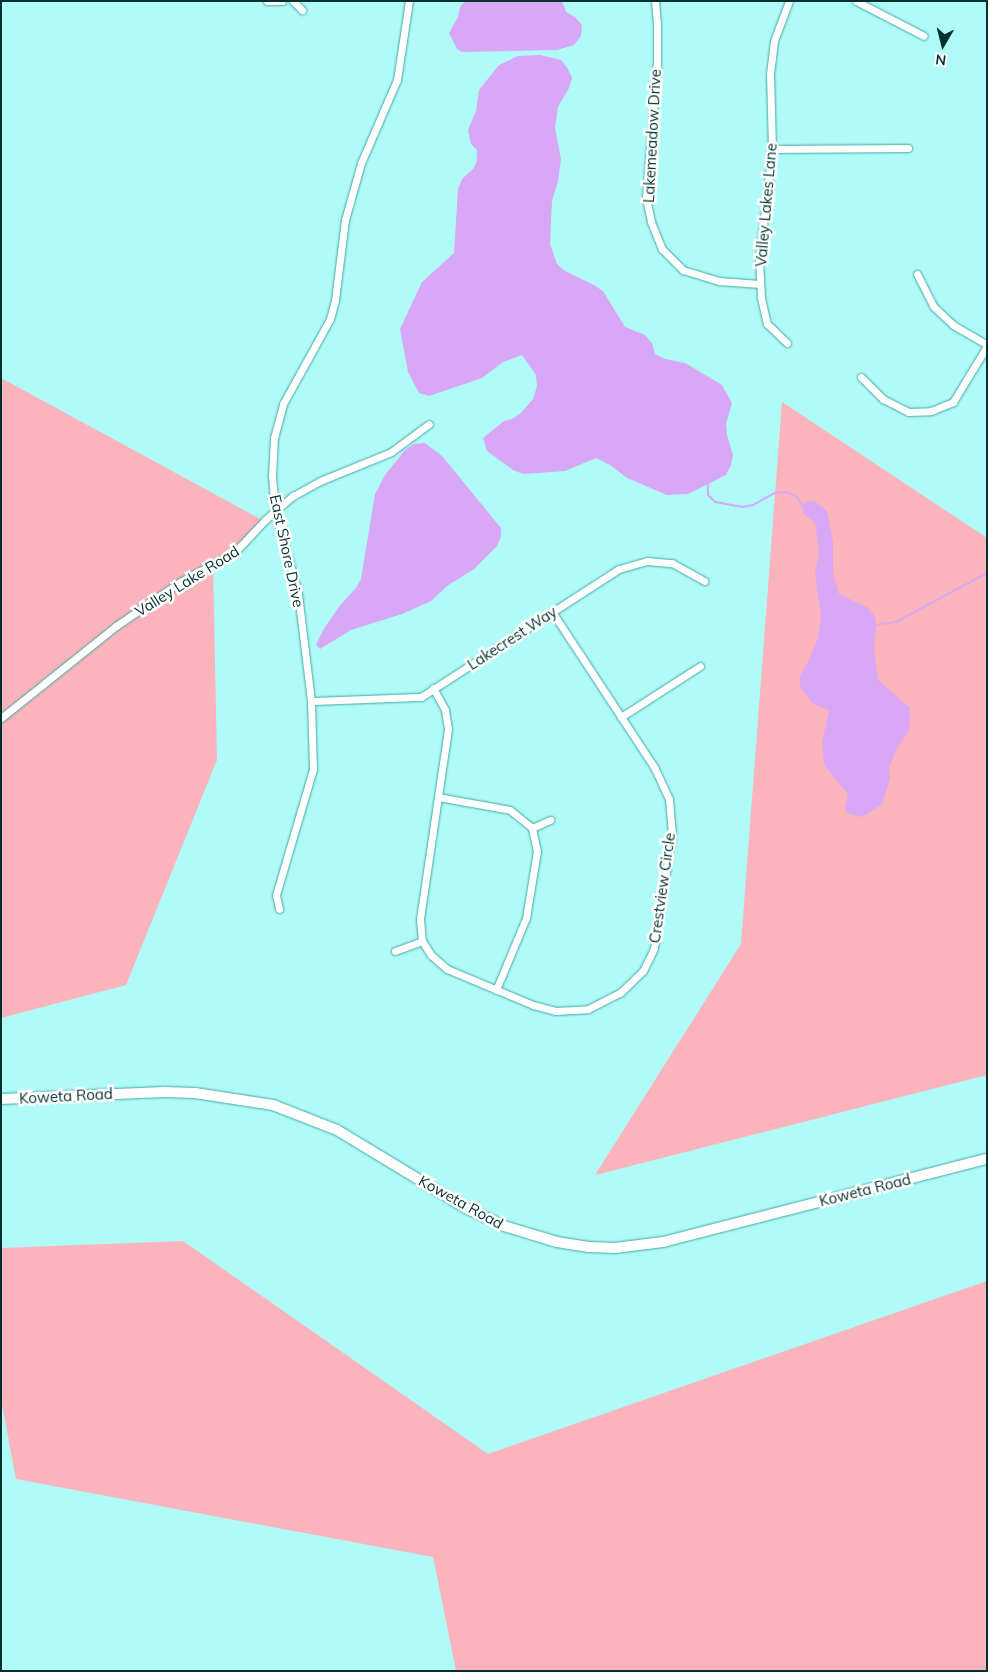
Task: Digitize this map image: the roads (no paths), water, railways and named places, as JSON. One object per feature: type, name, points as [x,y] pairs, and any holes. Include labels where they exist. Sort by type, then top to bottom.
[{"type":"street","points":[[267,1],[282,1]]},
{"type":"street","points":[[293,1],[302,10]]},
{"type":"street","name":"East Shore Drive","points":[[279,909],[276,896],[314,768],[311,701],[298,593],[275,510],[272,476],[274,438],[283,404],[330,319],[335,300],[345,220],[360,163],[379,116],[397,80],[409,1]]},
{"type":"street","name":"Lakemeadow Drive","points":[[655,1],[658,23],[657,63],[646,198],[651,222],[662,249],[684,270],[719,282],[760,284]]},
{"type":"street","name":"Valley Lakes Lane","points":[[787,343],[767,324],[760,297],[759,260],[772,149],[770,74],[774,40],[789,1]]},
{"type":"street","points":[[856,1],[924,36]]},
{"type":"street","points":[[772,149],[908,148]]},
{"type":"street","points":[[861,377],[884,399],[908,412],[931,411],[953,402],[987,346],[953,325],[934,307],[917,274]]},
{"type":"street","name":"Valley Lake Road","points":[[1,718],[116,626],[180,582],[235,552],[275,510],[293,496],[320,481],[391,452],[429,424]]},
{"type":"street","name":"Lakecrest Way","points":[[311,701],[398,699],[421,696],[618,568],[647,562],[672,563],[704,581]]},
{"type":"street","name":"Crestview Circle","points":[[422,941],[431,955],[447,969],[533,1005],[556,1011],[588,1009],[620,994],[643,971],[654,948],[672,834],[669,799],[654,767],[552,612]]},
{"type":"street","points":[[621,717],[700,666]]},
{"type":"street","points":[[395,951],[422,941],[420,919],[448,729],[446,710],[433,688]]},
{"type":"street","points":[[438,797],[510,810],[532,828],[536,851],[526,918],[496,990]]},
{"type":"street","points":[[532,828],[550,820]]},
{"type":"street","name":"Koweta Road","points":[[1,1099],[164,1092],[195,1093],[273,1106],[337,1130],[466,1208],[504,1226],[557,1242],[589,1247],[615,1248],[663,1242],[987,1160]]},
{"type":"waterway","points":[[708,485],[708,495],[715,502],[742,507],[753,505],[775,493],[786,492],[796,496],[803,506]]},
{"type":"waterway","points":[[876,625],[896,622],[987,573]]}]
